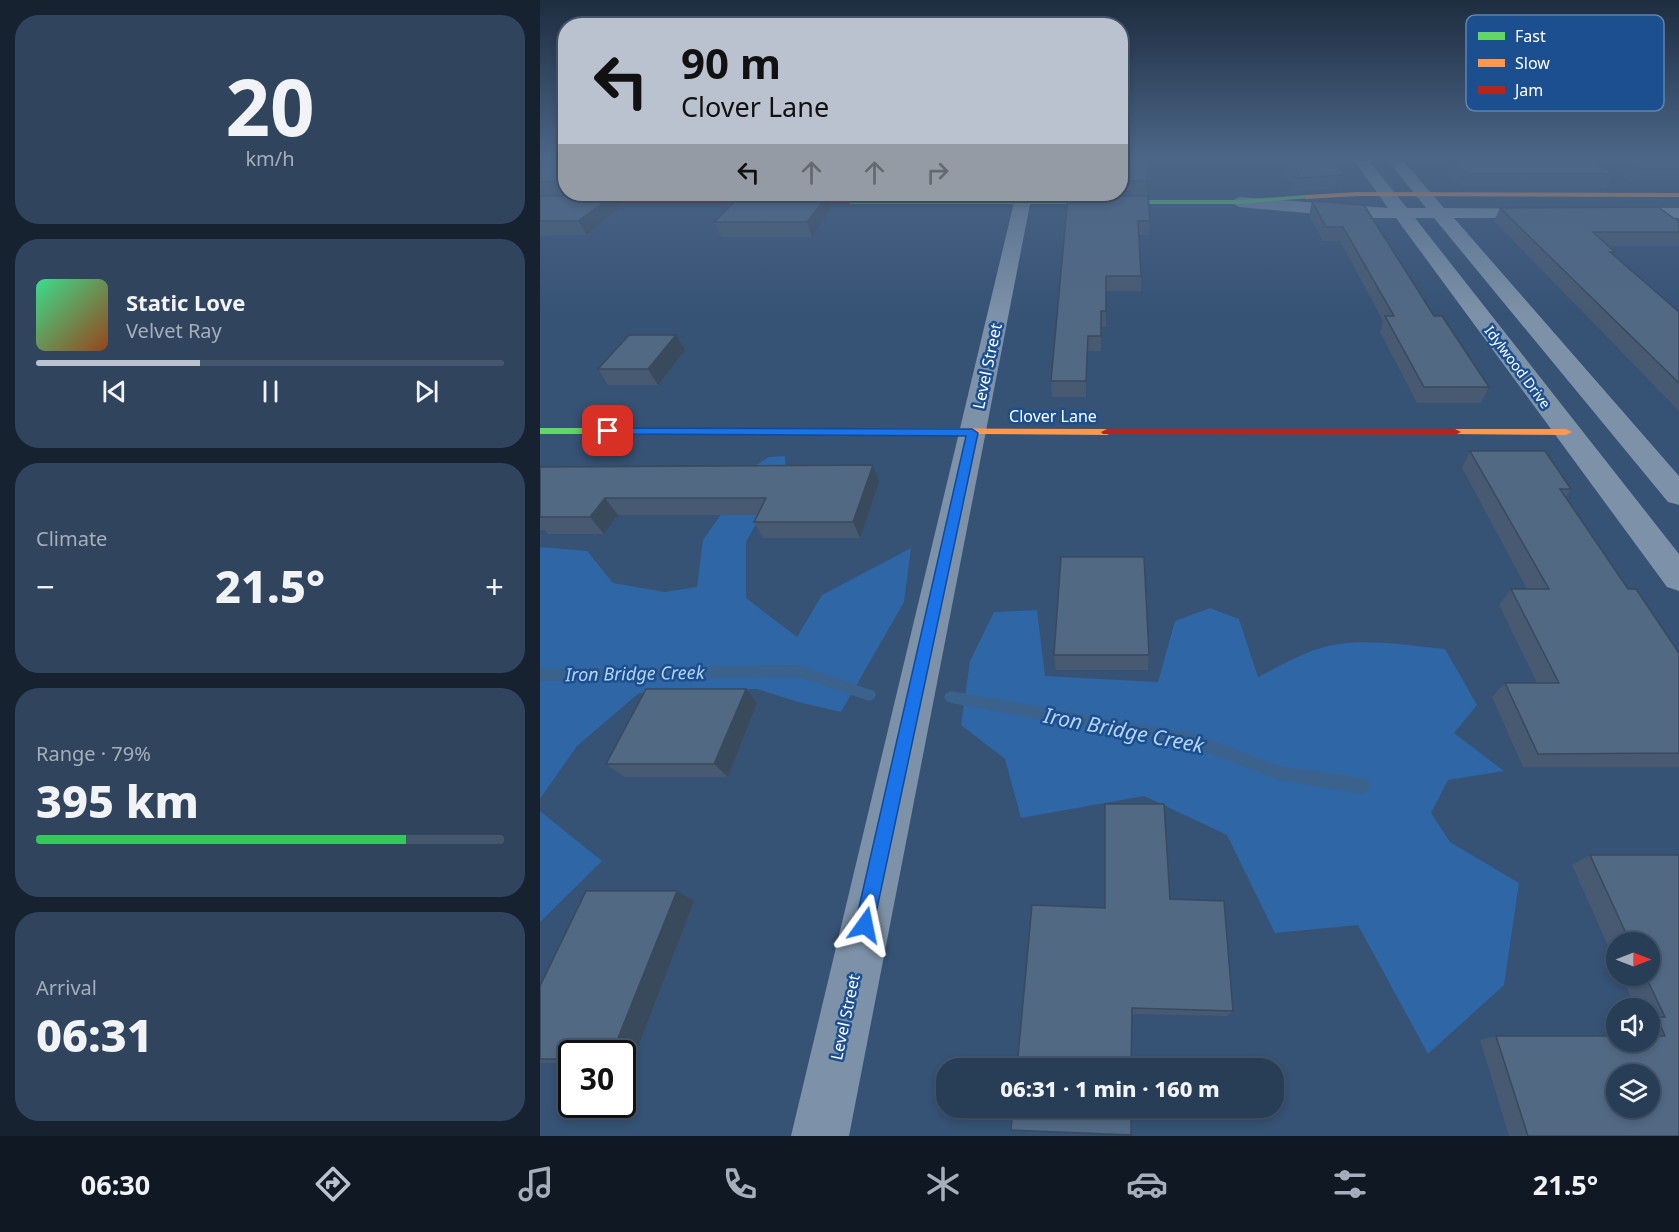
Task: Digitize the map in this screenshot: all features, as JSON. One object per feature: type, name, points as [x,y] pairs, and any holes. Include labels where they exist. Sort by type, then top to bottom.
[{"type":"street","name":"Level Street","points":[[819,1136],[1021,209]]},
{"type":"street","points":[[1334,209],[1402,214],[1559,213]]},
{"type":"street","name":"Idylwood Drive","points":[[1398,209],[1679,579]]},
{"type":"street","points":[[1436,209],[1679,495]]},
{"type":"street","points":[[1607,213],[1679,213]]},
{"type":"street","name":"Clover Lane","points":[[540,430],[972,433],[1566,432]]},
{"type":"shaded area","points":[[785,456],[786,470],[746,542],[746,598],[797,637],[822,595],[911,548],[904,602],[841,712],[757,689],[639,693],[577,746],[540,799],[540,547],[587,551],[613,583],[664,592],[697,587],[703,540],[755,466],[769,457]]},
{"type":"shaded area","points":[[1210,608],[1239,619],[1258,677],[1307,653],[1339,644],[1379,643],[1445,649],[1477,705],[1454,733],[1504,771],[1448,780],[1431,813],[1450,842],[1519,883],[1504,985],[1428,1054],[1358,925],[1275,933],[1227,835],[1144,796],[1021,818],[1005,759],[961,725],[970,661],[994,612],[1037,610],[1045,676],[1158,682],[1175,621]]},
{"type":"shaded area","points":[[540,811],[602,861],[540,922]]},
{"type":"building","points":[[540,209],[594,209],[578,221],[540,221]]},
{"type":"building","points":[[727,209],[817,209],[807,222],[714,222]]},
{"type":"building","points":[[1067,209],[1149,209],[1150,221],[1138,221],[1141,276],[1106,276],[1106,311],[1101,311],[1101,336],[1088,336],[1086,381],[1051,381]]},
{"type":"building","points":[[1316,209],[1367,209],[1434,316],[1442,316],[1489,387],[1424,387],[1385,316],[1394,316],[1343,227],[1326,227]]},
{"type":"building","points":[[1501,209],[1661,209],[1679,222],[1679,232],[1593,232],[1615,252],[1610,252],[1679,312],[1679,383]]},
{"type":"building","points":[[629,335],[676,335],[648,369],[598,369]]},
{"type":"building","points":[[1470,451],[1545,451],[1571,489],[1560,489],[1628,589],[1636,589],[1679,653],[1679,753],[1538,754],[1505,683],[1559,683],[1511,589],[1549,589]]},
{"type":"building","points":[[873,465],[853,522],[754,522],[766,498],[605,498],[590,517],[540,517],[540,467]]},
{"type":"building","points":[[1061,557],[1144,557],[1149,655],[1054,655]]},
{"type":"building","points":[[646,689],[746,689],[714,764],[606,764]]},
{"type":"building","points":[[1105,804],[1164,804],[1170,899],[1224,901],[1233,1011],[1132,1008],[1131,1058],[1018,1058],[1032,905],[1105,908]]},
{"type":"building","points":[[1590,855],[1679,855],[1679,1136],[1528,1136],[1496,1036],[1606,1036],[1606,1052],[1660,1052],[1660,1036],[1665,1036],[1660,1024],[1660,1017],[1665,1017],[1660,1006],[1660,998],[1656,998],[1650,986],[1660,986],[1660,932],[1625,932]]},
{"type":"building","points":[[586,891],[677,891],[617,1040],[558,1040],[558,1059],[540,1059],[540,986]]},
{"type":"building","points":[[1012,1118],[1131,1118],[1131,1135],[1011,1130]]},
{"type":"waterway","name":"Iron Bridge Creek","points":[[540,675],[798,671],[869,695]]},
{"type":"waterway","name":"Iron Bridge Creek","points":[[951,697],[1195,741],[1279,773],[1363,786]]},
{"type":"traffic: fast","points":[[540,431],[834,431]]},
{"type":"traffic: slow","points":[[834,431],[1107,432]]},
{"type":"traffic: slow","points":[[1455,432],[1566,432]]},
{"type":"traffic: jam","points":[[1107,432],[1455,432]]},
{"type":"route","points":[[608,431],[972,433],[865,925]]}]
